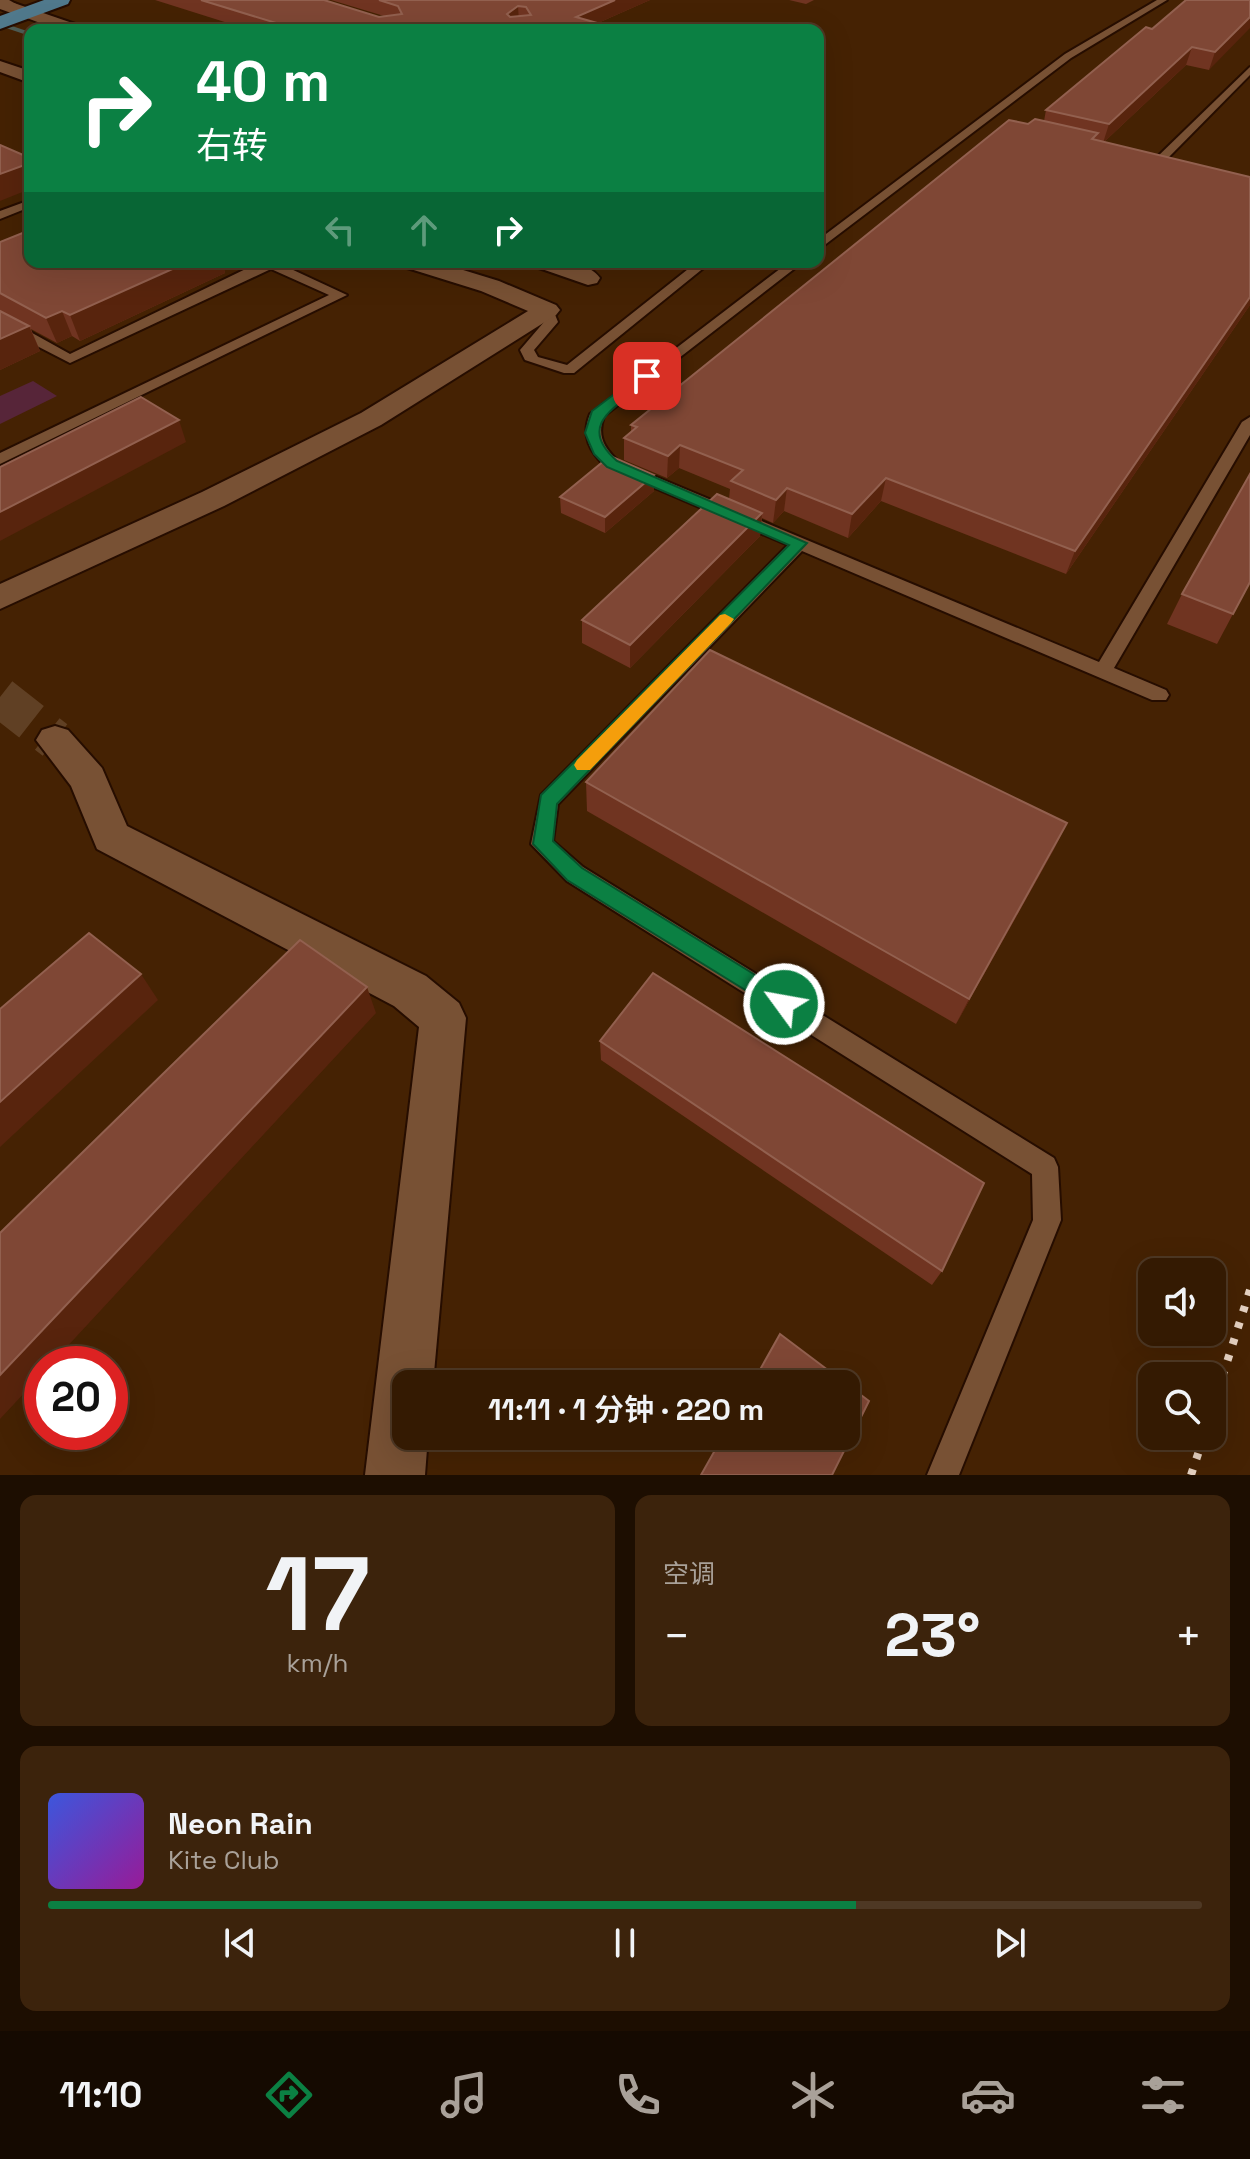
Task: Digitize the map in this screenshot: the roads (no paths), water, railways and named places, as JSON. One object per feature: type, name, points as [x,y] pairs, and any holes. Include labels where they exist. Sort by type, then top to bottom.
[{"type":"main road","points":[[9,9],[61,0]]},
{"type":"street","points":[[9,9],[56,24]]},
{"type":"street","points":[[0,66],[24,75]]},
{"type":"street","points":[[432,268],[490,286],[547,310]]},
{"type":"street","points":[[560,268],[588,278]]},
{"type":"street","points":[[0,598],[199,506],[371,419],[547,310]]},
{"type":"street","points":[[55,740],[88,779],[111,837],[410,991],[443,1018],[395,1475]]},
{"type":"lane","points":[[824,241],[1068,56],[1163,0]]},
{"type":"lane","points":[[1143,159],[1164,164],[1250,70]]},
{"type":"lane","points":[[983,121],[997,124]]},
{"type":"lane","points":[[0,215],[24,205]]},
{"type":"lane","points":[[3,323],[70,359],[258,268]]},
{"type":"lane","points":[[0,459],[340,295],[279,268]]},
{"type":"lane","points":[[547,310],[551,322],[527,350],[532,360],[569,370],[697,268]]},
{"type":"lane","points":[[789,268],[597,414],[592,433],[601,454],[612,464],[1159,695]]},
{"type":"lane","points":[[1103,671],[1250,422]]},
{"type":"lane","points":[[800,543],[548,801],[542,844],[575,874],[1045,1167],[1047,1220],[943,1475]]},
{"type":"waterway","points":[[0,24],[24,32]]},
{"type":"tunnel","points":[[0,697],[55,740]]},
{"type":"railway","points":[[1226,1365],[1250,1290]]},
{"type":"railway","points":[[1191,1475],[1199,1450]]}]
